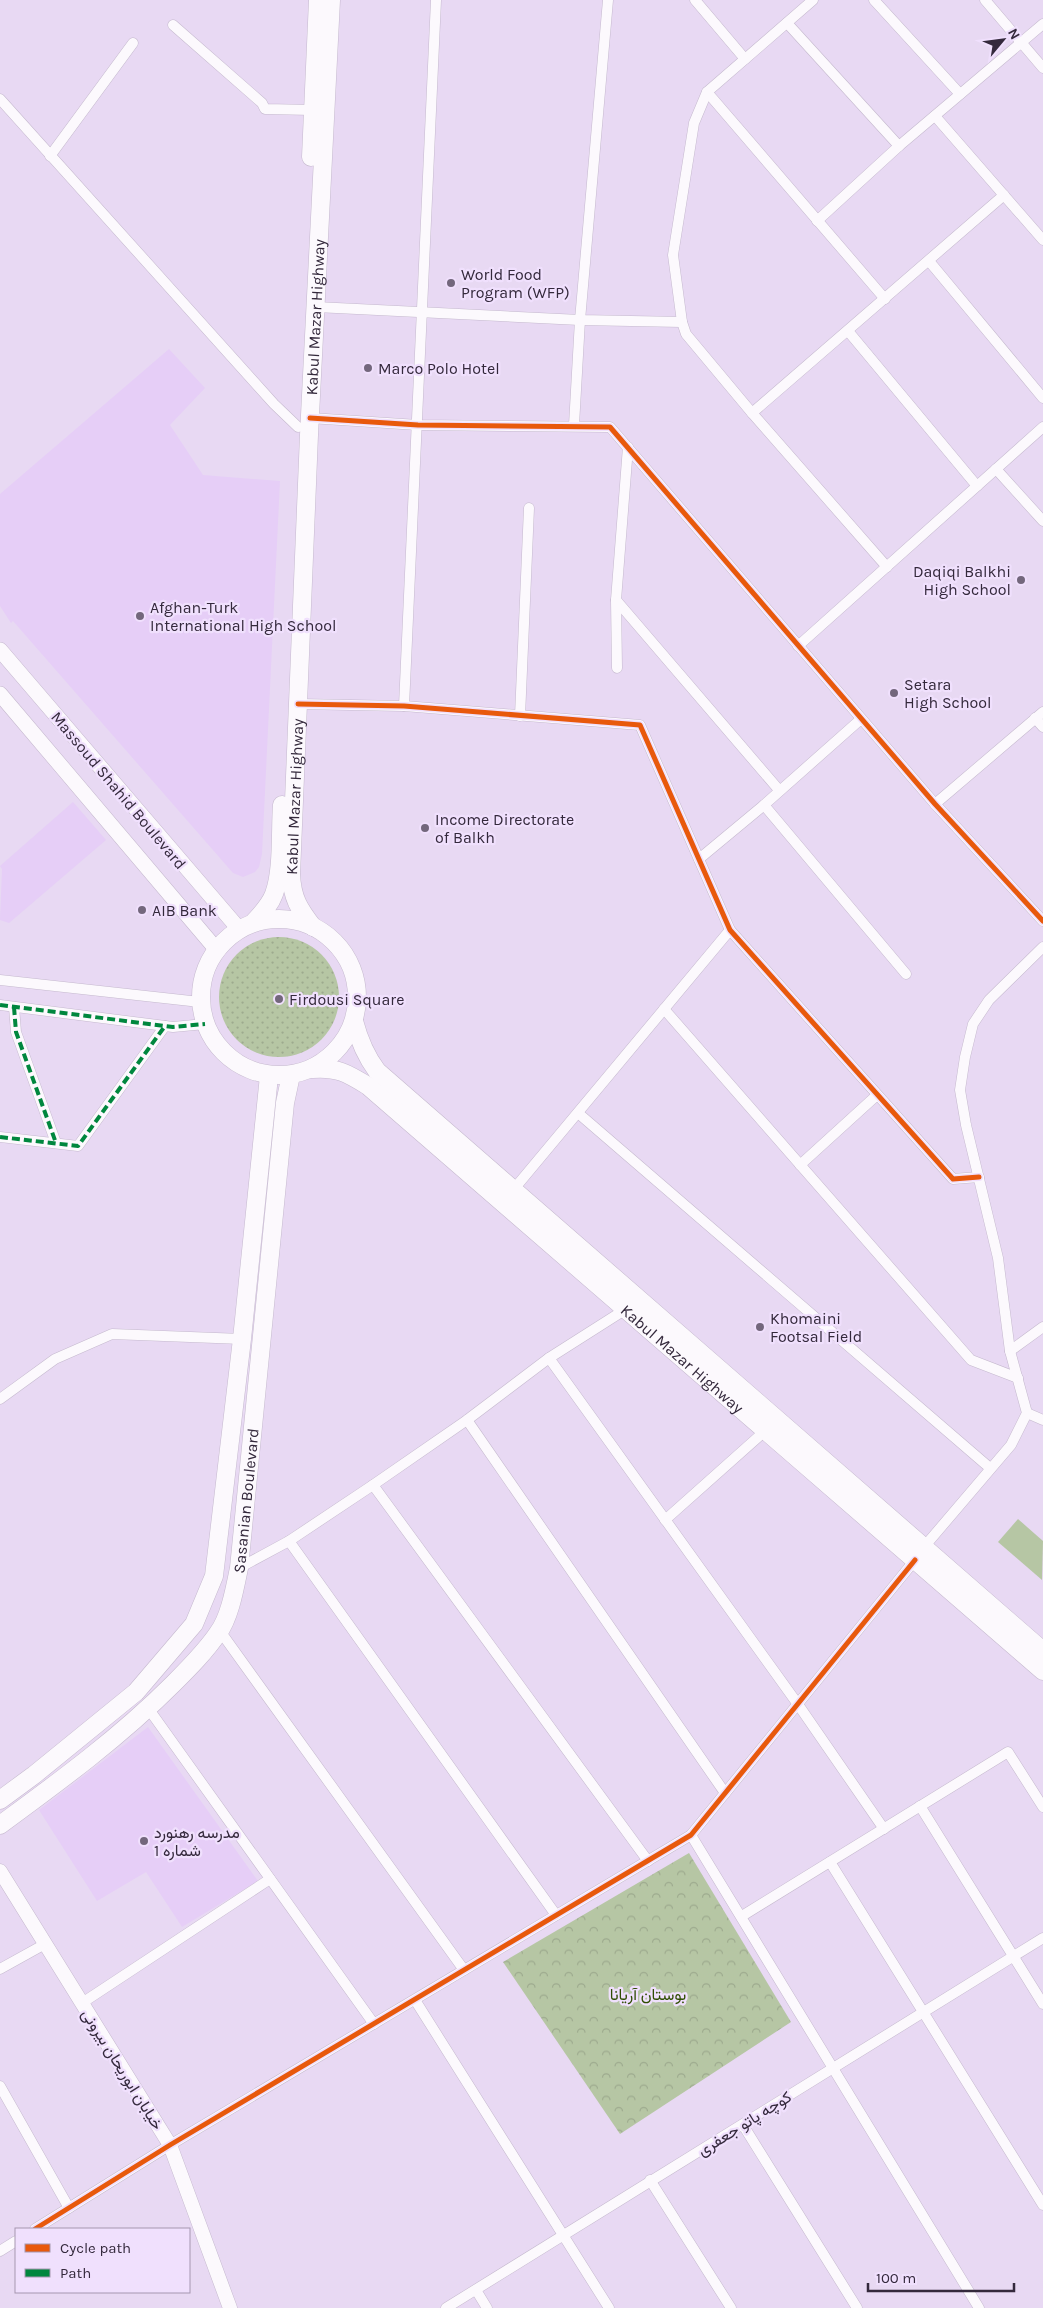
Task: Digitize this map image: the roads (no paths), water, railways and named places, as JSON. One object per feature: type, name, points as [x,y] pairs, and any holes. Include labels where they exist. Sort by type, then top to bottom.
[{"type":"highway","name":"Kabul Mazar Highway","points":[[246,926],[268,907],[275,893],[298,704],[313,110],[320,1]]},
{"type":"highway","name":"Kabul Mazar Highway","points":[[314,927],[300,910],[292,891],[288,797],[304,423],[316,307],[320,1]]},
{"type":"highway","points":[[274,919],[294,920],[314,927],[332,939],[346,956],[354,977],[357,999],[354,1021],[345,1040],[335,1052],[312,1069],[291,1075],[269,1076],[252,1072],[237,1064],[223,1053],[212,1040],[205,1024],[200,1002],[204,974],[216,949],[246,926],[274,919]]},
{"type":"highway","name":"Kabul Mazar Highway","points":[[354,1021],[366,1056],[377,1072],[514,1190],[920,1554],[1043,1671]]},
{"type":"highway","name":"Kabul Mazar Highway","points":[[312,1069],[331,1068],[349,1074],[368,1086],[766,1430],[1043,1651]]},
{"type":"highway","name":"Sasanian Boulevard","points":[[0,1825],[85,1763],[148,1708],[190,1667],[220,1631],[234,1593],[239,1568],[286,1102],[291,1075]]},
{"type":"highway","name":"Sasanian Boulevard","points":[[0,1800],[34,1775],[136,1692],[194,1624],[214,1576],[242,1339],[269,1076]]},
{"type":"main road","name":"Massoud Shahid Boulevard","points":[[0,650],[246,926]]},
{"type":"main road","name":"Massoud Shahid Boulevard","points":[[0,694],[216,949]]},
{"type":"street","points":[[404,706],[436,0]]},
{"type":"street","points":[[574,426],[580,320],[608,0]]},
{"type":"street","points":[[695,0],[745,58]]},
{"type":"street","points":[[813,0],[708,92],[694,123],[674,255],[682,322],[686,334],[752,413],[887,567]]},
{"type":"street","points":[[874,0],[960,94]]},
{"type":"street","points":[[985,0],[1043,68]]},
{"type":"street","points":[[787,23],[899,146]]},
{"type":"street","points":[[817,221],[899,146],[1043,24]]},
{"type":"street","points":[[173,25],[262,103],[266,110],[313,110]]},
{"type":"street","points":[[50,156],[133,43]]},
{"type":"street","points":[[708,92],[884,299]]},
{"type":"street","points":[[0,99],[274,404],[304,423],[610,428],[935,804],[1043,921]]},
{"type":"street","points":[[936,116],[1043,240]]},
{"type":"street","points":[[752,413],[930,261],[1004,195]]},
{"type":"street","points":[[930,261],[1043,398]]},
{"type":"street","points":[[316,307],[580,320],[682,322]]},
{"type":"street","points":[[848,331],[977,486]]},
{"type":"street","points":[[798,646],[1043,427]]},
{"type":"street","points":[[617,668],[616,600],[628,447]]},
{"type":"street","points":[[996,469],[1043,521]]},
{"type":"street","points":[[520,716],[529,508]]},
{"type":"street","points":[[616,600],[779,790]]},
{"type":"street","points":[[298,704],[404,706],[640,725],[730,930],[953,1179],[979,1176]]},
{"type":"street","points":[[935,804],[1039,715],[1043,727]]},
{"type":"street","points":[[699,859],[764,805],[861,718]]},
{"type":"street","points":[[764,805],[906,974]]},
{"type":"street","points":[[514,1190],[730,930]]},
{"type":"street","points":[[37,2228],[170,2145],[691,1835],[797,1703],[1011,1445],[1027,1413],[1010,1351],[998,1258],[966,1124],[960,1090],[973,1024],[989,1000],[1043,946]]},
{"type":"street","points":[[0,980],[200,1002]]},
{"type":"street","points":[[0,1005],[165,1026],[205,1024]]},
{"type":"street","points":[[14,1007],[16,1032],[56,1143]]},
{"type":"street","points":[[664,1009],[971,1360],[1018,1378]]},
{"type":"street","points":[[0,1137],[78,1146],[165,1026]]},
{"type":"street","points":[[800,1165],[877,1095]]},
{"type":"street","points":[[578,1113],[990,1468]]},
{"type":"street","points":[[239,1568],[288,1541],[373,1485],[467,1420],[549,1358],[626,1309]]},
{"type":"street","points":[[1010,1351],[1043,1327]]},
{"type":"street","points":[[0,1399],[54,1359],[112,1334],[242,1339]]},
{"type":"street","points":[[549,1358],[797,1703],[884,1829]]},
{"type":"street","points":[[1027,1413],[1043,1420]]},
{"type":"street","points":[[467,1420],[725,1793]]},
{"type":"street","points":[[665,1520],[766,1430]]},
{"type":"street","points":[[373,1485],[648,1861]]},
{"type":"street","points":[[288,1541],[556,1915]]},
{"type":"street","points":[[220,1631],[464,1970]]},
{"type":"street","points":[[148,1708],[374,2024]]},
{"type":"street","points":[[742,1916],[1008,1752],[1043,1807]]},
{"type":"street","points":[[920,1806],[1043,2004]]},
{"type":"street","points":[[691,1835],[979,2308]]},
{"type":"street","points":[[830,1862],[1043,2205]]},
{"type":"street","name":"خیابان ابوریحان بیرونی","points":[[0,1871],[170,2145],[230,2308]]},
{"type":"street","points":[[82,2003],[270,1879]]},
{"type":"street","name":"کوچه پاتو جعفری","points":[[446,2308],[1043,1938]]},
{"type":"street","points":[[0,1969],[45,1944]]},
{"type":"street","points":[[414,2000],[565,2235],[609,2308]]},
{"type":"street","points":[[0,2086],[69,2208]]},
{"type":"street","points":[[742,2125],[858,2308]]},
{"type":"street","points":[[650,2180],[731,2308]]},
{"type":"street","points":[[0,2251],[15,2242]]},
{"type":"street","points":[[476,2290],[487,2308]]},
{"type":"place","name":"World Food Program (WFP)","points":[[451,283]]},
{"type":"place","name":"Marco Polo Hotel","points":[[368,368]]},
{"type":"place","name":"Daqiqi Balkhi High School","points":[[1021,580]]},
{"type":"place","name":"Afghan-Turk International High School","points":[[140,616]]},
{"type":"place","name":"Setara High School","points":[[894,693]]},
{"type":"place","name":"Income Directorate of Balkh","points":[[425,828]]},
{"type":"place","name":"AIB Bank","points":[[142,910]]},
{"type":"place","name":"Firdousi Square","points":[[279,999]]},
{"type":"place","name":"Khomaini Footsal Field","points":[[760,1327]]},
{"type":"place","name":"مدرسه رهنورد شماره 1","points":[[144,1841]]},
{"type":"park label","name":"بوستان آریانا","points":[[648,1994]]}]
